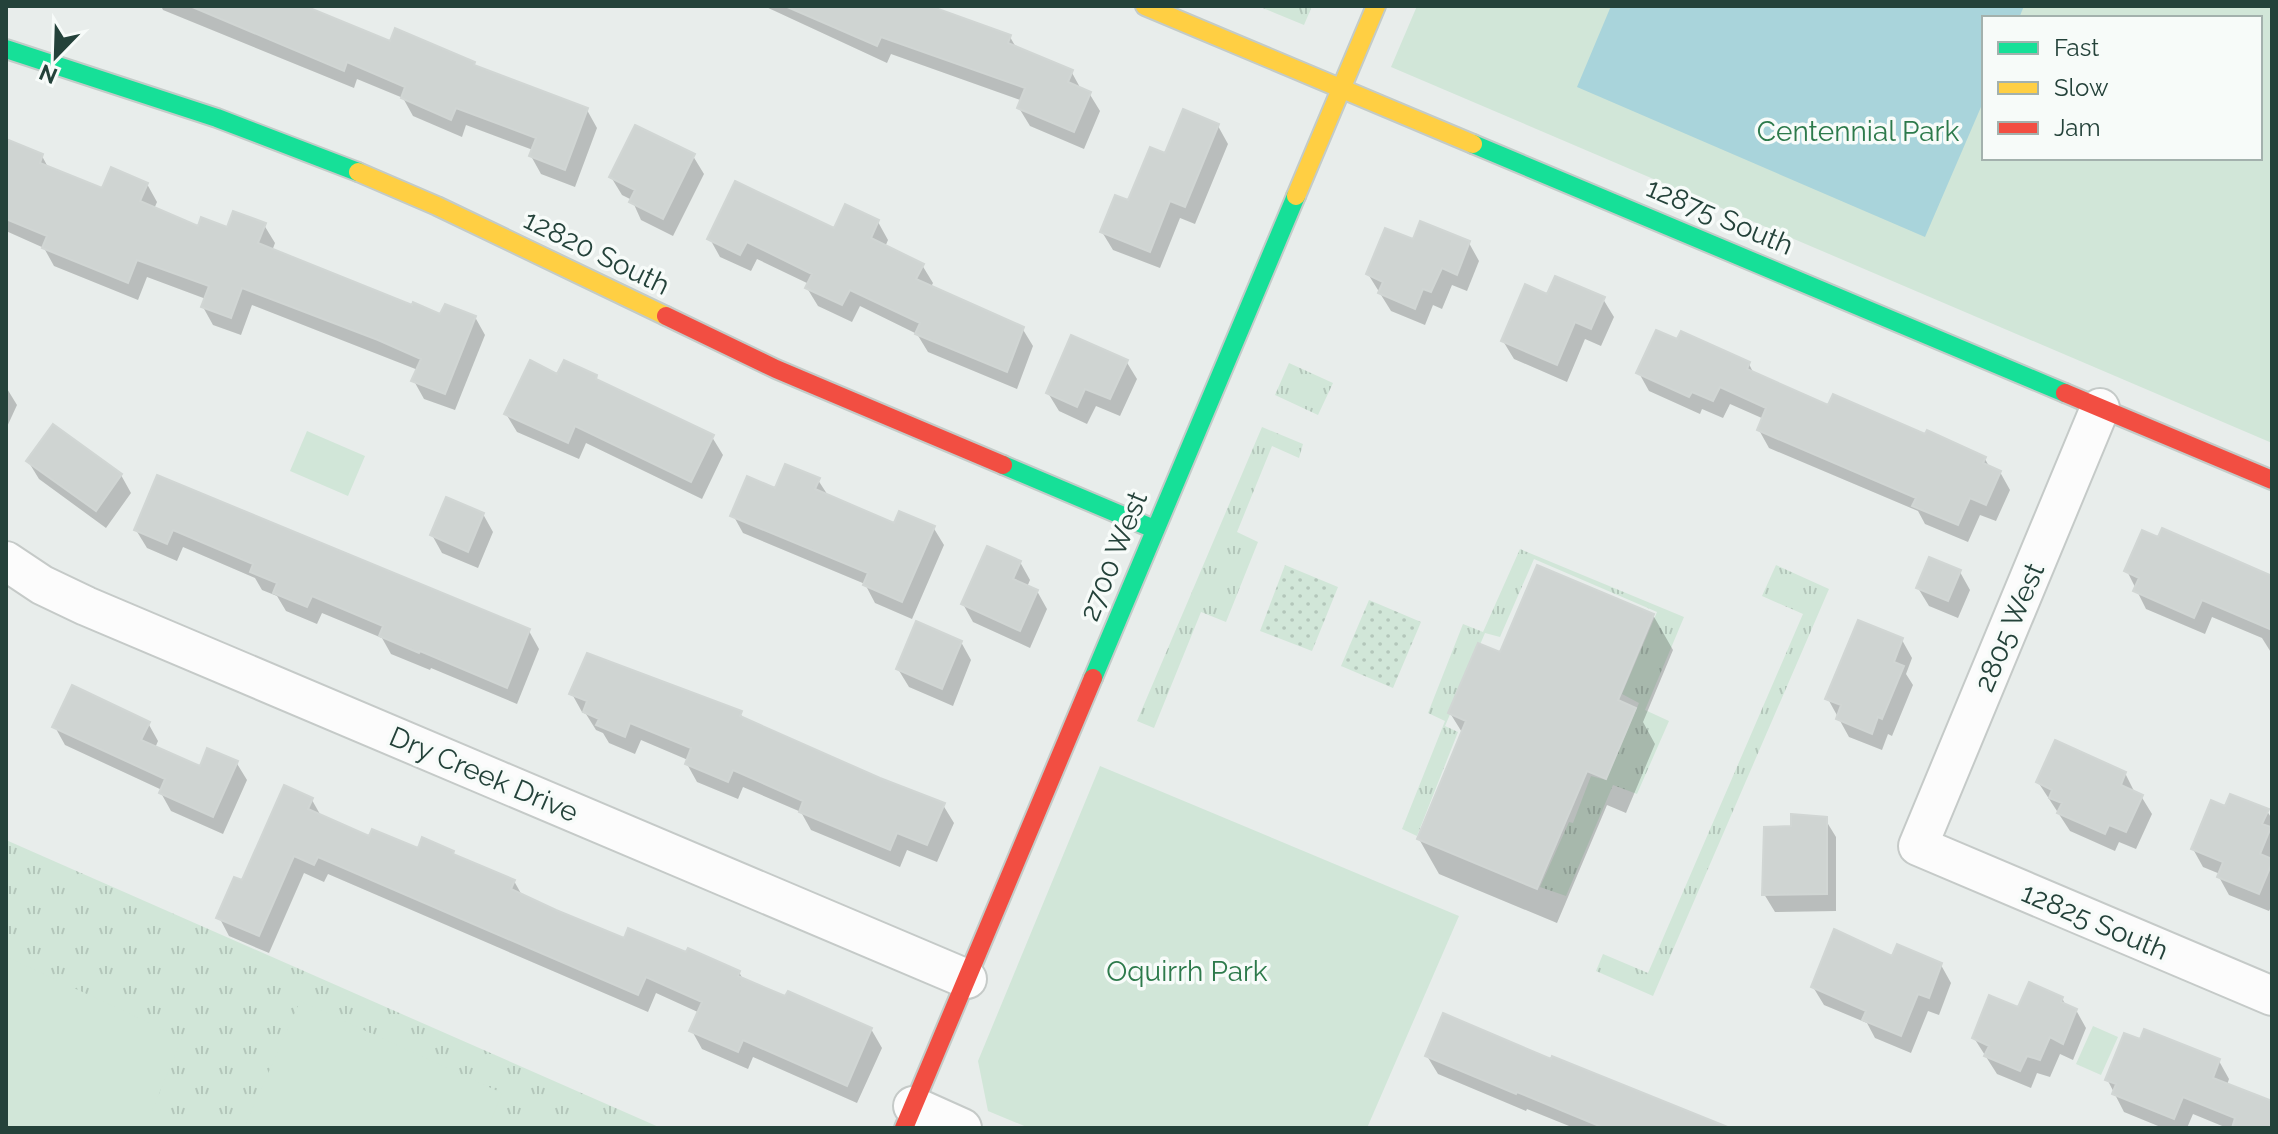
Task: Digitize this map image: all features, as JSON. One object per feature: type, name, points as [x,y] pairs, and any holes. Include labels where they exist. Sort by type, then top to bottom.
[{"type":"street","name":"12875 South","points":[[1145,6],[2272,480]]},
{"type":"street","name":"2700 West","points":[[908,1117],[1376,6]]},
{"type":"street","name":"12820 South","points":[[6,49],[217,118],[318,155],[437,206],[776,369],[1154,529]]},
{"type":"street","name":"2805 West","points":[[1918,846],[2100,408]]},
{"type":"street","name":"Dry Creek Drive","points":[[6,561],[42,585],[86,606],[967,979]]},
{"type":"street","name":"12825 South","points":[[1918,846],[2272,996]]},
{"type":"street","points":[[908,1117],[962,1128]]},
{"type":"green space","points":[[1258,6],[1312,6],[1304,25]]},
{"type":"green space","name":"Centennial Park","points":[[1417,6],[2272,6],[2272,443],[1391,67]]},
{"type":"green space","points":[[1289,363],[1333,383],[1318,415],[1275,395]]},
{"type":"green space","points":[[1262,427],[1303,444],[1299,458],[1272,446],[1237,532],[1258,542],[1226,622],[1201,612],[1154,728],[1137,721]]},
{"type":"green space","points":[[307,431],[365,456],[348,496],[290,471]]},
{"type":"green space","points":[[1520,549],[1684,617],[1645,710],[1669,721],[1637,794],[1613,785],[1566,896],[1540,887],[1569,822],[1573,823],[1591,776],[1606,780],[1639,703],[1622,694],[1657,612],[1534,559],[1500,637],[1485,633],[1445,726],[1458,732],[1417,836],[1402,829],[1445,721],[1428,713],[1463,624],[1483,632]]},
{"type":"green space","points":[[1285,565],[1338,587],[1312,651],[1260,631]]},
{"type":"green space","points":[[1776,565],[1829,589],[1653,996],[1596,971],[1603,954],[1648,973],[1803,614],[1762,596]]},
{"type":"green space","points":[[1369,600],[1421,622],[1393,688],[1341,666]]},
{"type":"green space","name":"Oquirrh Park","points":[[1100,766],[1459,916],[1367,1128],[1029,1128],[988,1111],[978,1061]]},
{"type":"green space","points":[[6,840],[661,1128],[6,1128]]},
{"type":"green space","points":[[9,958],[182,1038],[145,1128],[6,1128],[6,960]]},
{"type":"green space","points":[[300,1001],[502,1093],[488,1128],[244,1128]]},
{"type":"green space","points":[[2093,1026],[2118,1037],[2101,1075],[2076,1064]]},
{"type":"water","points":[[1611,6],[2024,6],[2020,16],[1982,16],[1982,105],[1925,237],[1577,87]]},
{"type":"building","points":[[190,6],[305,6],[390,41],[395,28],[475,62],[474,65],[588,108],[565,170],[529,156],[536,138],[456,108],[451,120],[401,98],[405,87],[347,62],[344,71]]},
{"type":"building","points":[[785,6],[930,6],[1011,35],[1008,43],[1073,70],[1068,82],[1091,92],[1074,132],[1017,108],[1025,88],[881,37],[877,46]]},
{"type":"building","points":[[1183,109],[1219,124],[1185,207],[1170,201],[1150,252],[1100,232],[1115,195],[1128,200],[1150,147],[1165,153]]},
{"type":"building","points":[[635,125],[695,154],[663,219],[629,202],[635,190],[609,177]]},
{"type":"building","points":[[6,139],[43,154],[40,163],[102,188],[111,167],[148,183],[140,201],[198,226],[201,217],[227,227],[233,211],[266,223],[258,243],[412,305],[413,302],[440,314],[445,304],[476,316],[445,394],[411,381],[421,359],[242,288],[231,318],[201,307],[209,286],[137,260],[128,283],[42,248],[47,236],[6,219]]},
{"type":"building","points":[[735,181],[834,228],[845,204],[879,220],[871,238],[924,264],[916,279],[1024,327],[1007,372],[915,334],[920,323],[850,290],[842,305],[805,288],[812,274],[747,242],[740,255],[707,239]]},
{"type":"building","points":[[1420,221],[1470,241],[1457,275],[1442,268],[1431,292],[1423,289],[1415,309],[1378,293],[1383,282],[1366,274],[1385,228],[1413,239]]},
{"type":"building","points":[[1555,276],[1605,297],[1591,329],[1575,322],[1557,365],[1501,341],[1525,284],[1547,294]]},
{"type":"building","points":[[1656,330],[1677,339],[1681,331],[1750,362],[1747,369],[1828,405],[1833,394],[1925,434],[1927,430],[1986,457],[1983,463],[2001,471],[1986,505],[1970,498],[1958,525],[1912,506],[1916,498],[1757,430],[1766,408],[1720,387],[1713,401],[1692,392],[1689,397],[1636,373]]},
{"type":"building","points":[[1071,335],[1128,360],[1110,399],[1085,389],[1077,407],[1046,393]]},
{"type":"building","points":[[530,360],[557,374],[564,360],[597,375],[596,379],[714,435],[691,482],[575,426],[568,443],[504,414]]},
{"type":"building","points":[[53,424],[122,474],[96,511],[26,461]]},
{"type":"building","points":[[785,464],[820,478],[815,489],[894,523],[899,511],[935,526],[902,602],[863,585],[868,573],[730,516],[747,476],[775,488]]},
{"type":"building","points":[[157,475],[530,629],[507,688],[379,636],[383,626],[312,596],[307,607],[273,593],[277,583],[250,572],[253,564],[173,530],[167,544],[134,530]]},
{"type":"building","points":[[446,497],[484,513],[468,552],[430,535]]},
{"type":"building","points":[[2162,528],[2272,576],[2272,630],[2202,600],[2194,618],[2133,591],[2139,578],[2124,571],[2142,530],[2158,537]]},
{"type":"building","points":[[987,546],[1021,561],[1013,579],[1038,590],[1020,631],[961,604]]},
{"type":"building","points":[[1929,557],[1961,570],[1948,601],[1916,588]]},
{"type":"building","points":[[1537,565],[1654,614],[1618,700],[1636,708],[1606,779],[1587,771],[1537,889],[1417,839],[1466,721],[1448,713],[1478,643],[1500,652]]},
{"type":"building","points":[[1858,620],[1903,638],[1894,662],[1904,666],[1882,719],[1878,717],[1872,734],[1836,719],[1841,705],[1825,699]]},
{"type":"building","points":[[916,621],[962,641],[942,689],[896,669]]},
{"type":"building","points":[[587,653],[742,711],[740,716],[945,803],[927,845],[897,833],[890,850],[799,812],[803,801],[733,770],[728,782],[685,764],[691,748],[630,723],[625,737],[596,725],[599,719],[583,712],[587,701],[569,694]]},
{"type":"building","points":[[72,685],[150,722],[141,740],[200,766],[207,748],[238,761],[213,817],[159,793],[165,779],[52,727]]},
{"type":"building","points":[[2055,740],[2126,772],[2121,785],[2143,795],[2126,832],[2109,825],[2105,834],[2057,813],[2062,803],[2049,798],[2052,790],[2036,782]]},
{"type":"building","points":[[284,785],[313,798],[308,809],[369,836],[372,829],[418,848],[422,837],[454,851],[453,854],[515,880],[511,889],[556,910],[624,938],[628,928],[686,952],[688,948],[740,971],[738,976],[785,996],[788,991],[872,1028],[847,1086],[743,1040],[738,1052],[689,1031],[702,1002],[646,977],[638,995],[318,857],[314,865],[294,856],[259,936],[216,918],[234,877],[242,880]]},
{"type":"building","points":[[2230,794],[2269,809],[2262,824],[2271,827],[2260,854],[2272,859],[2272,863],[2259,894],[2217,877],[2223,862],[2191,849],[2211,800],[2225,806]]},
{"type":"building","points":[[1791,814],[1827,817],[1827,894],[1762,895],[1764,827],[1791,826]]},
{"type":"building","points":[[1834,929],[1892,956],[1897,944],[1942,963],[1929,998],[1918,994],[1901,1036],[1862,1020],[1866,1011],[1811,987]]},
{"type":"building","points":[[2029,982],[2063,997],[2061,1002],[2077,1009],[2063,1044],[2050,1037],[2040,1060],[2027,1056],[2020,1071],[1984,1056],[1989,1046],[1972,1038],[1989,995],[2018,1007]]},
{"type":"building","points":[[1443,1013],[1551,1059],[1552,1056],[1730,1128],[1604,1128],[1516,1094],[1425,1056]]},
{"type":"building","points":[[2144,1029],[2220,1059],[2213,1078],[2272,1101],[2272,1128],[2232,1128],[2235,1118],[2183,1097],[2174,1119],[2112,1094],[2116,1084],[2105,1080],[2124,1033],[2140,1039]]},
{"type":"traffic: fast","points":[[6,49],[217,118],[358,172]]},
{"type":"traffic: fast","points":[[1473,144],[2065,393]]},
{"type":"traffic: fast","points":[[1093,678],[1296,196]]},
{"type":"traffic: fast","points":[[1003,465],[1154,529]]},
{"type":"traffic: slow","points":[[1145,6],[1473,144]]},
{"type":"traffic: slow","points":[[1296,196],[1376,6]]},
{"type":"traffic: slow","points":[[358,172],[437,206],[666,316]]},
{"type":"traffic: jam","points":[[666,316],[776,369],[1003,465]]},
{"type":"traffic: jam","points":[[2065,393],[2272,480]]},
{"type":"traffic: jam","points":[[904,1128],[1093,678]]}]
